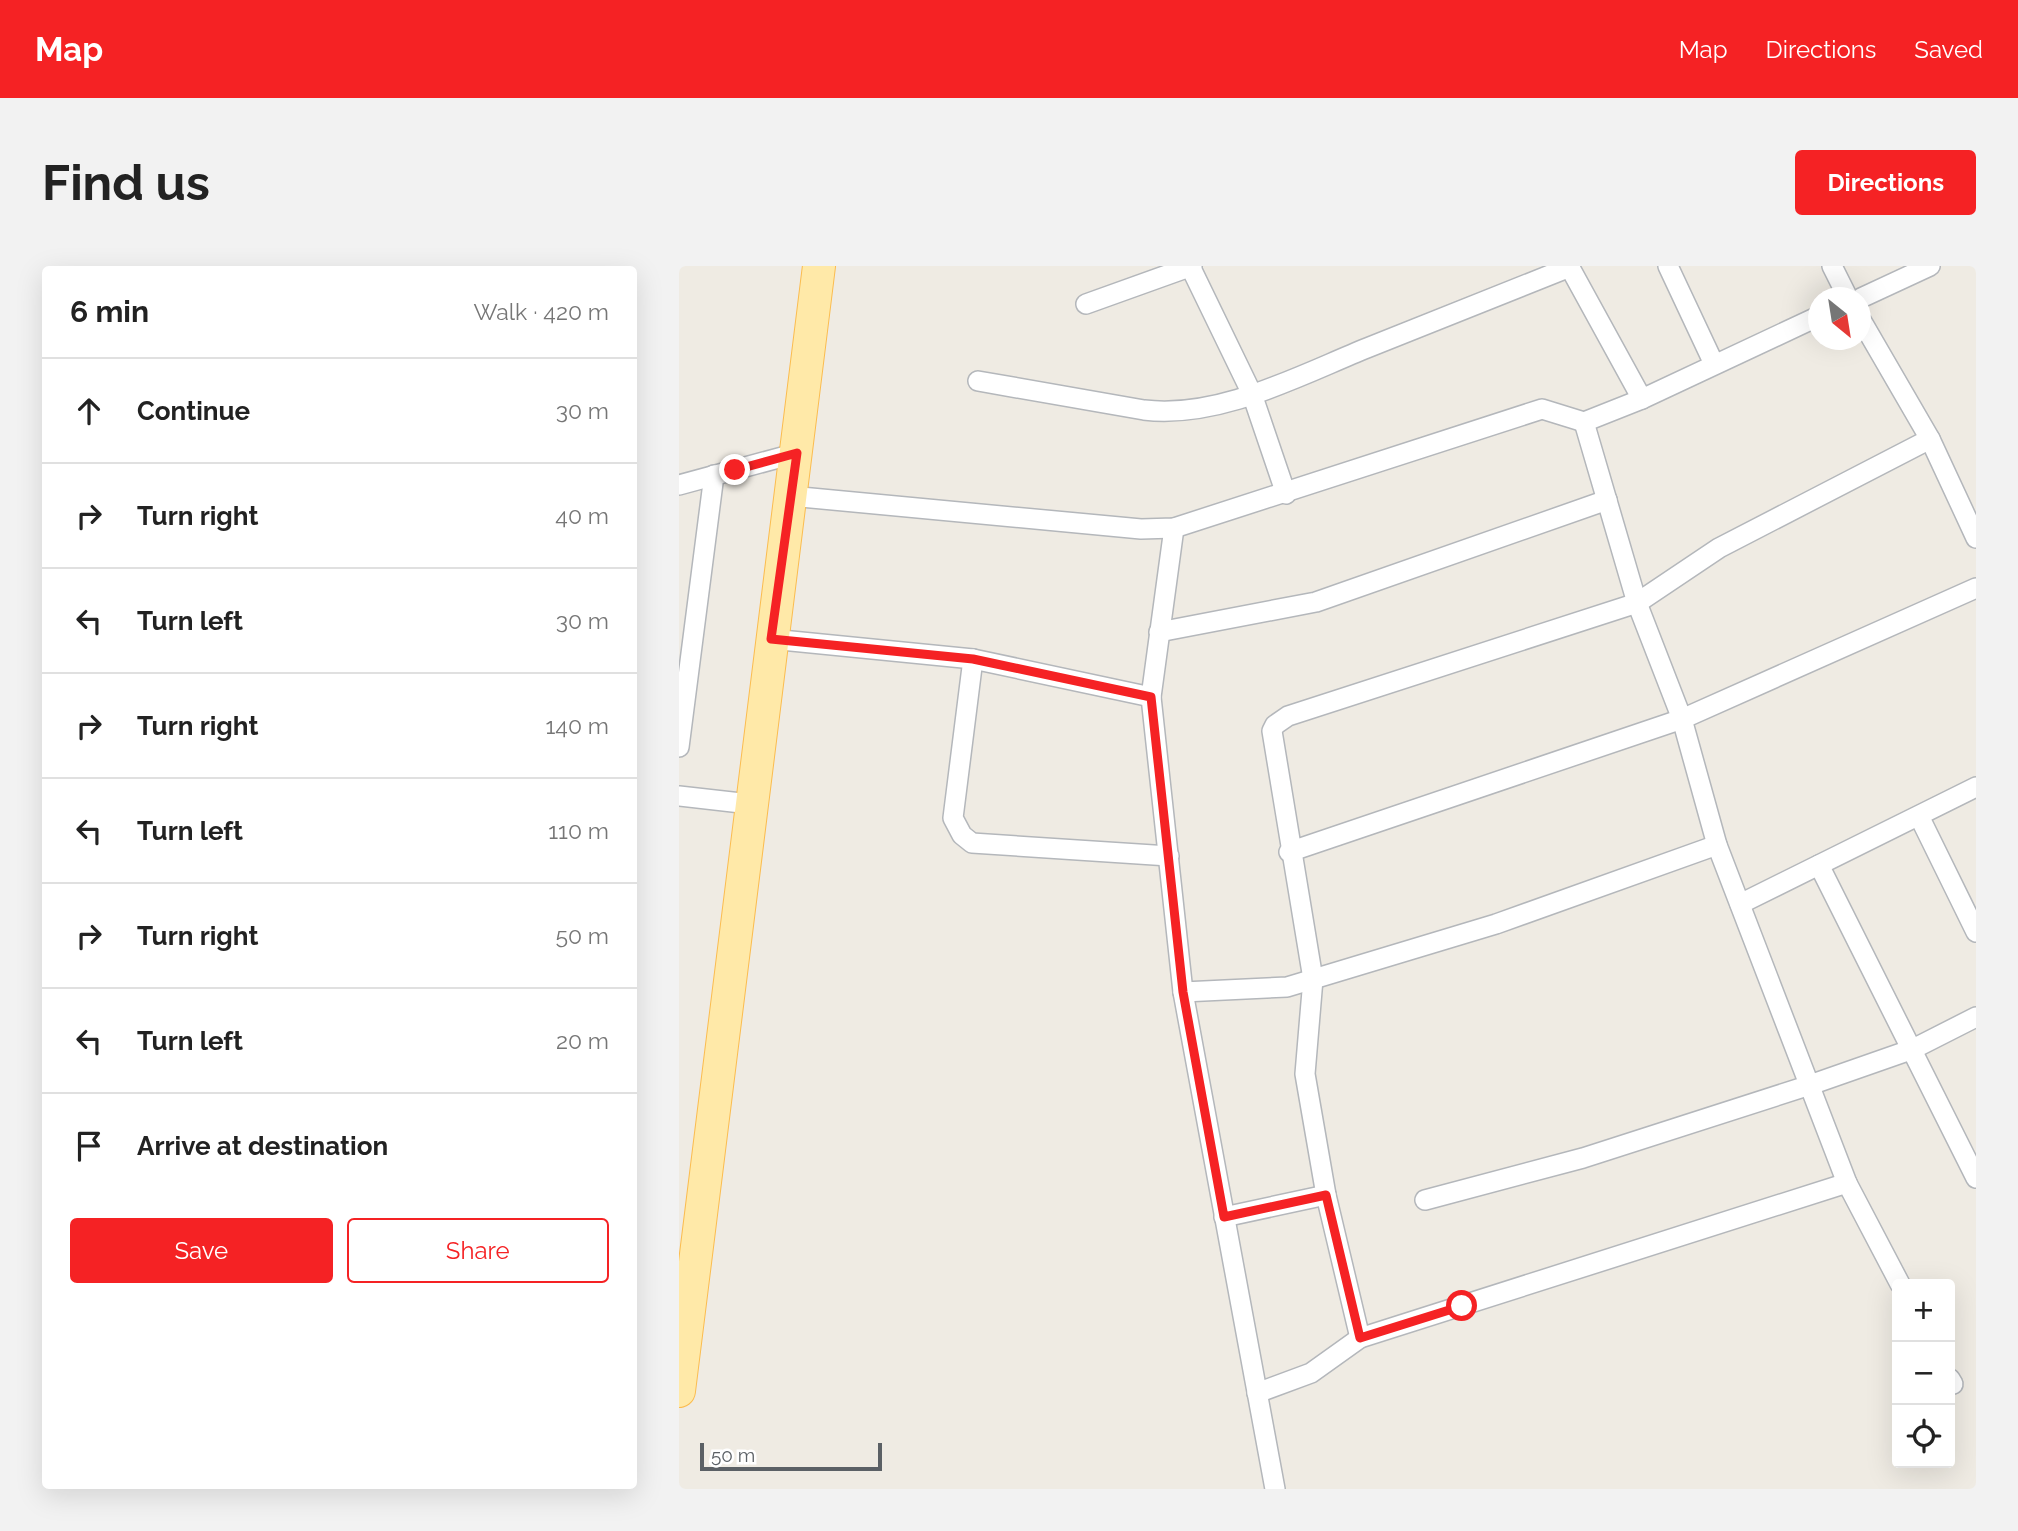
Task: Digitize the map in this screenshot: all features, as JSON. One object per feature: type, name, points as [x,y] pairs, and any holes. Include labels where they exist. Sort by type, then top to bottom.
[{"type":"main road","points":[[680,1381],[819,266]]},
{"type":"street","points":[[1086,304],[1190,266],[1252,394],[1286,494]]},
{"type":"street","points":[[1668,266],[1714,364]]},
{"type":"street","points":[[1832,266],[1842,287]]},
{"type":"street","points":[[1871,293],[1930,266]]},
{"type":"street","points":[[978,381],[1168,413],[1252,394],[1569,267],[1642,399]]},
{"type":"street","points":[[790,495],[1141,529],[1174,528],[1286,494],[1542,409],[1584,422],[1642,399],[1808,321]]},
{"type":"street","points":[[1871,339],[1930,439],[1976,538]]},
{"type":"street","points":[[1584,422],[1637,603],[1682,719],[1717,845],[1847,1183],[1897,1279]]},
{"type":"street","points":[[1360,1338],[1326,1195],[1305,1074],[1313,979],[1289,852],[1272,731],[1280,720],[1637,603],[1719,548],[1930,439]]},
{"type":"street","points":[[679,485],[797,453]]},
{"type":"street","points":[[679,747],[714,475]]},
{"type":"street","points":[[1159,632],[1316,602],[1607,500]]},
{"type":"street","points":[[1174,528],[1151,697],[1183,992],[1275,1489]]},
{"type":"street","points":[[1289,852],[1682,719],[1976,588]]},
{"type":"street","points":[[771,639],[973,659],[1151,697]]},
{"type":"street","points":[[973,659],[953,818],[962,835],[972,843],[1168,856]]},
{"type":"street","points":[[1740,904],[1976,787]]},
{"type":"street","points":[[679,796],[750,804]]},
{"type":"street","points":[[1919,816],[1976,932]]},
{"type":"street","points":[[1183,992],[1287,987],[1496,924],[1717,845]]},
{"type":"street","points":[[1819,865],[1976,1178]]},
{"type":"street","points":[[1425,1200],[1583,1158],[1809,1085],[1913,1049],[1976,1017]]},
{"type":"street","points":[[1257,1393],[1311,1373],[1360,1338],[1847,1183]]},
{"type":"street","points":[[1224,1217],[1326,1195]]},
{"type":"route","points":[[735,470],[797,453],[771,639],[973,659],[1151,697],[1183,992],[1224,1217],[1326,1195],[1360,1338],[1462,1306]]}]
